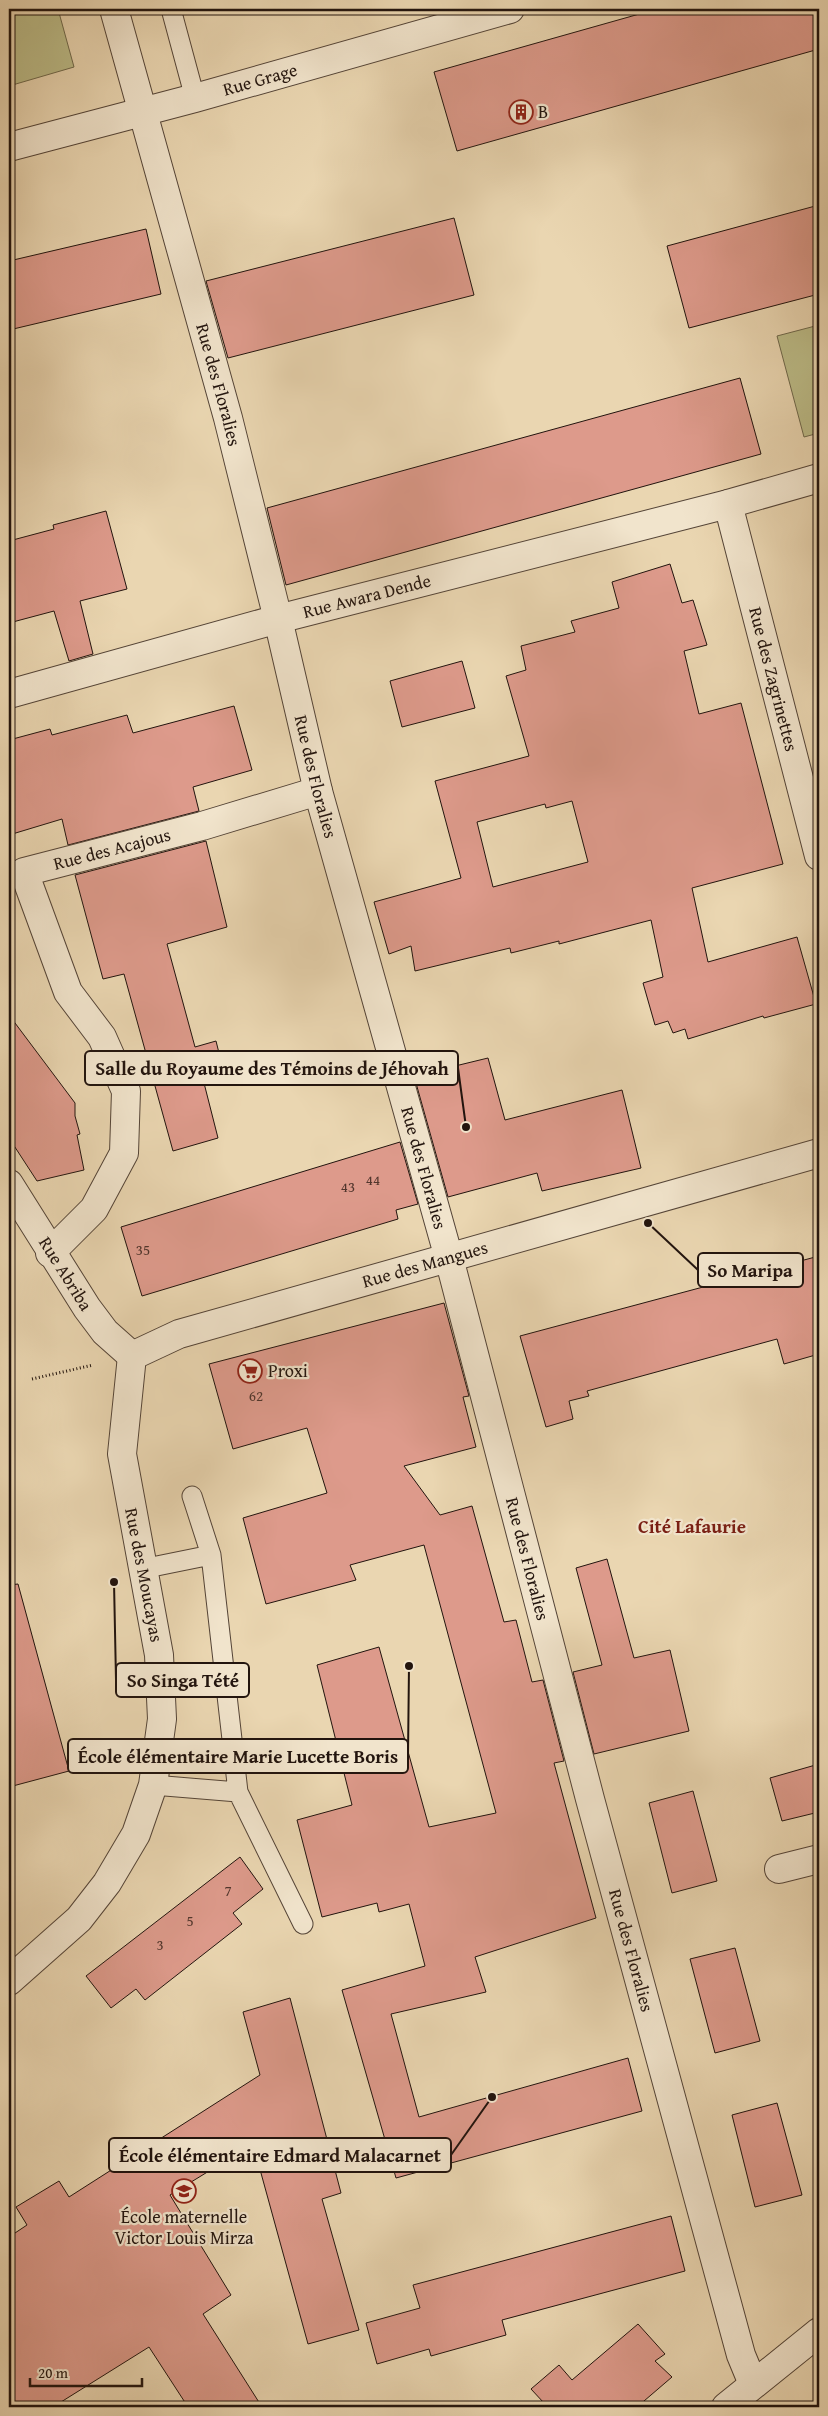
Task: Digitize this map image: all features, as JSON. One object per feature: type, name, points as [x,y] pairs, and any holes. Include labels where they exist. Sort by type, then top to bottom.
[{"type":"street","name":"Rue des Floralies","points":[[114,9],[228,418],[318,791],[449,1258],[590,1799],[741,2355],[753,2384]]},
{"type":"street","name":"Rue Grage","points":[[9,147],[195,98],[508,9]]},
{"type":"street","name":"Rue Awara Dende","points":[[9,694],[278,619],[728,504],[819,478]]},
{"type":"street","name":"Rue des Zagrinettes","points":[[728,504],[819,856]]},
{"type":"street","name":"Rue des Acajous","points":[[50,1253],[94,1209],[124,1153],[126,1091],[102,1037],[68,992],[24,872],[202,826],[318,791]]},
{"type":"street","name":"Rue des Mangues","points":[[132,1356],[179,1334],[819,1153]]},
{"type":"street","name":"Rue Abriba","points":[[9,1184],[50,1253],[105,1332],[132,1356]]},
{"type":"street","name":"Rue des Moucayas","points":[[14,1971],[79,1919],[107,1883],[136,1834],[153,1785],[162,1719],[159,1655],[122,1454],[132,1356]]},
{"type":"street","points":[[779,1869],[819,1858]]},
{"type":"street","points":[[726,2407],[819,2332]]},
{"type":"lane","points":[[171,9],[195,98]]},
{"type":"lane","points":[[192,1496],[211,1555],[238,1792],[303,1924]]},
{"type":"lane","points":[[142,1569],[211,1555]]},
{"type":"lane","points":[[153,1785],[238,1792]]},
{"type":"path","points":[[32,1379],[132,1356]]},
{"type":"green space","points":[[9,9],[58,9],[74,67],[9,86]]},
{"type":"green space","points":[[819,325],[819,433],[804,437],[777,336]]},
{"type":"building","name":"B","points":[[657,9],[819,9],[819,49],[457,151],[434,72]]},
{"type":"building","points":[[819,205],[819,294],[689,328],[667,246]]},
{"type":"building","points":[[454,218],[474,295],[228,358],[206,281]]},
{"type":"building","points":[[146,229],[161,294],[9,330],[9,261]]},
{"type":"building","points":[[740,378],[761,454],[286,585],[267,508]]},
{"type":"building","points":[[106,511],[127,589],[80,601],[93,654],[69,661],[54,611],[9,623],[9,541],[54,529],[53,525]]},
{"type":"building","points":[[670,564],[682,603],[693,600],[707,645],[684,651],[699,714],[741,703],[783,864],[692,888],[708,962],[797,937],[816,1004],[764,1018],[763,1016],[688,1039],[685,1029],[673,1033],[668,1021],[655,1025],[643,983],[663,977],[651,920],[559,944],[559,941],[511,953],[510,948],[415,971],[411,946],[389,954],[374,902],[461,878],[435,781],[529,756],[506,676],[526,670],[521,646],[575,632],[571,621],[619,608],[612,582]],"holes":[[[572,801],[588,862],[493,887],[477,822],[545,804],[546,808]]]},
{"type":"building","points":[[462,661],[475,708],[402,727],[390,681]]},
{"type":"building","points":[[234,706],[252,770],[193,787],[199,811],[68,845],[62,819],[9,835],[9,740],[50,729],[52,735],[127,715],[133,733]]},
{"type":"building","points":[[206,841],[227,927],[167,944],[195,1047],[216,1041],[225,1077],[204,1083],[218,1138],[173,1151],[124,974],[103,979],[75,875]]},
{"type":"building","points":[[9,1015],[75,1103],[75,1116],[80,1134],[77,1135],[84,1170],[37,1181],[9,1138]]},
{"type":"building","points":[[488,1058],[505,1120],[622,1090],[641,1168],[542,1191],[537,1173],[448,1197],[414,1076]]},
{"type":"building","points":[[400,1142],[418,1204],[396,1210],[398,1219],[142,1296],[121,1227]]},
{"type":"building","points":[[819,1256],[819,1354],[784,1364],[777,1339],[587,1391],[589,1396],[569,1401],[573,1419],[546,1427],[520,1336]]},
{"type":"building","points":[[444,1303],[469,1396],[463,1397],[476,1447],[404,1466],[440,1515],[472,1506],[504,1622],[516,1620],[532,1682],[543,1680],[564,1761],[554,1763],[596,1918],[475,1957],[486,1992],[391,2014],[419,2117],[628,2058],[642,2111],[396,2178],[342,1990],[425,1966],[409,1904],[379,1912],[377,1903],[322,1917],[297,1820],[352,1805],[317,1665],[379,1647],[429,1827],[496,1813],[424,1545],[350,1565],[356,1580],[266,1604],[243,1518],[327,1493],[307,1428],[233,1449],[209,1364]]},
{"type":"building","points":[[607,1559],[634,1658],[670,1650],[689,1731],[594,1754],[573,1672],[602,1665],[576,1568]]},
{"type":"building","points":[[18,1584],[69,1771],[9,1787],[9,1585]]},
{"type":"building","points":[[819,1764],[819,1812],[782,1821],[770,1778]]},
{"type":"building","points":[[693,1791],[717,1881],[672,1893],[649,1803]]},
{"type":"building","points":[[240,1857],[263,1889],[233,1913],[242,1924],[145,2000],[136,1989],[111,2008],[86,1976]]},
{"type":"building","points":[[735,1948],[760,2041],[715,2053],[690,1959]]},
{"type":"building","points":[[290,1998],[341,2193],[322,2199],[359,2330],[308,2344],[253,2144],[170,2195],[231,2295],[203,2314],[262,2407],[188,2407],[149,2347],[53,2407],[9,2407],[9,2237],[27,2225],[16,2207],[59,2181],[69,2197],[260,2075],[243,2012]]},
{"type":"building","points":[[777,2103],[802,2195],[755,2207],[732,2115]]},
{"type":"building","points":[[671,2216],[685,2271],[502,2320],[506,2335],[431,2356],[429,2349],[377,2364],[366,2323],[420,2308],[413,2285]]},
{"type":"building","points":[[638,2324],[665,2354],[655,2361],[672,2377],[637,2407],[539,2407],[544,2403],[531,2389],[559,2365],[572,2380]]},
{"type":"place","name":"B","points":[[521,112]]},
{"type":"place","name":"Salle du Royaume des Témoins de Jéhovah","points":[[466,1127]]},
{"type":"place","name":"So Maripa","points":[[648,1223]]},
{"type":"place","name":"Proxi","points":[[250,1371]]},
{"type":"place","name":"So Singa Tété","points":[[114,1582]]},
{"type":"place","name":"École élémentaire Marie Lucette Boris","points":[[409,1666]]},
{"type":"place","name":"École élémentaire Edmard Malacarnet","points":[[492,2097]]},
{"type":"place","name":"École maternelle Victor Louis Mirza","points":[[184,2191]]},
{"type":"district","name":"Cité Lafaurie","points":[[692,1526]]}]
